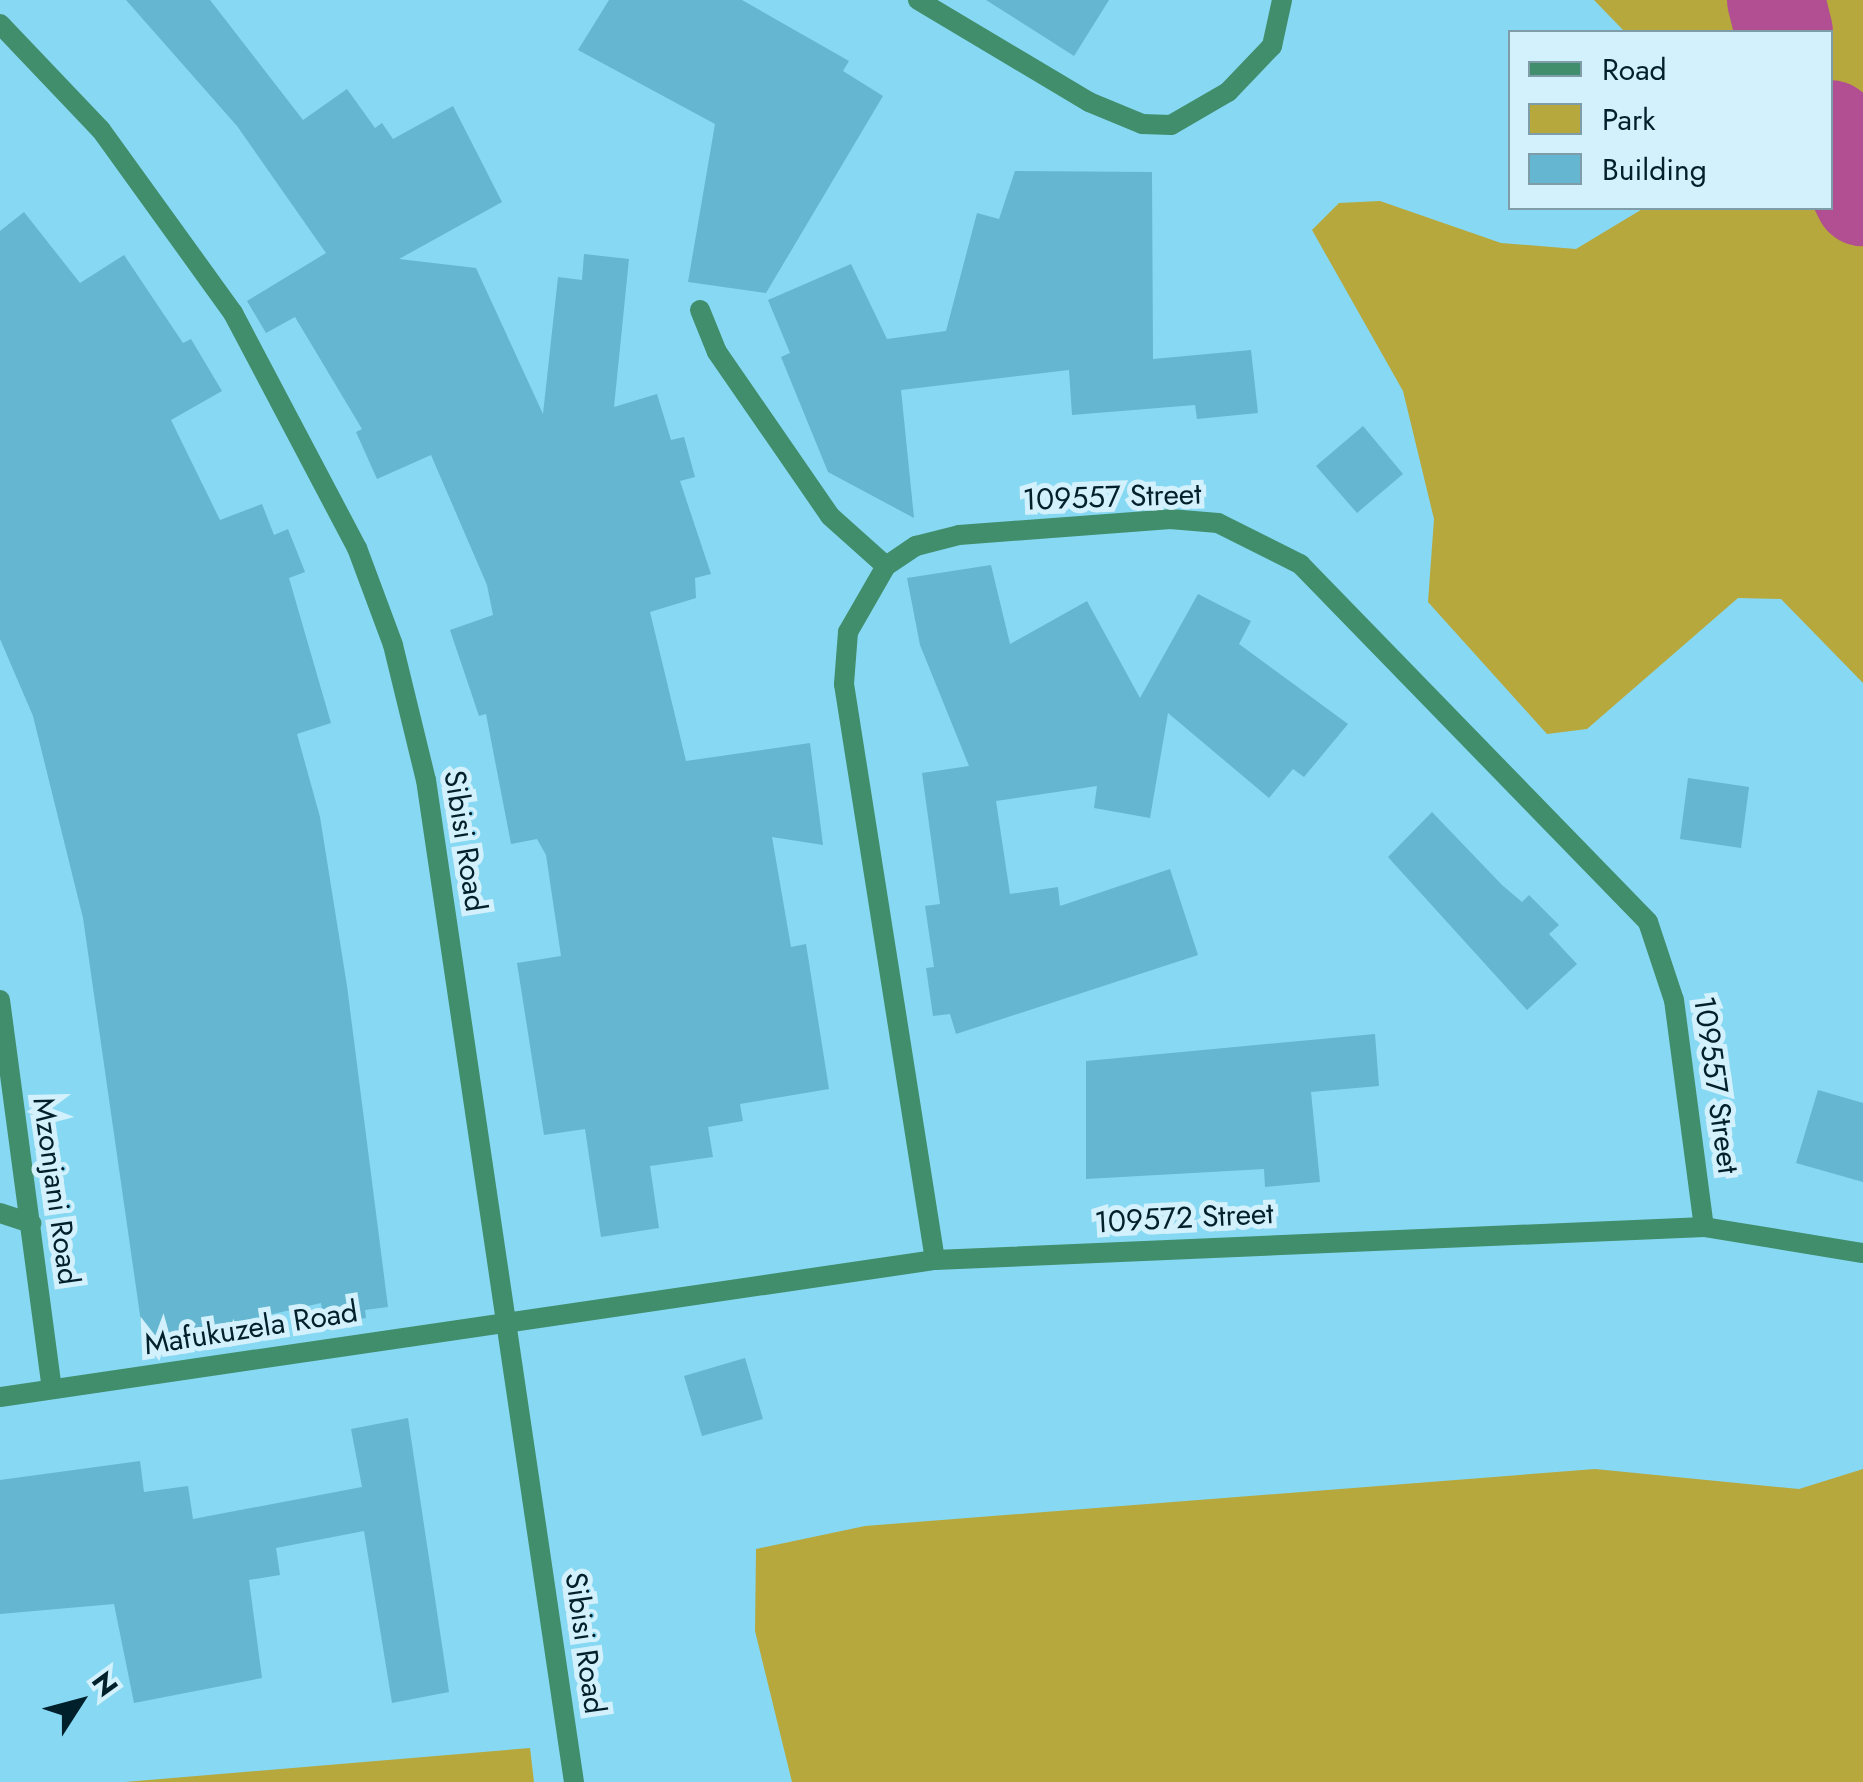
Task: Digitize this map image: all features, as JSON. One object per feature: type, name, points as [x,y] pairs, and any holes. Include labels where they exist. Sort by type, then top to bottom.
[{"type":"street","points":[[918,0],[1089,102],[1142,124],[1171,124],[1228,92],[1272,46],[1282,0]]},
{"type":"street","name":"Sibisi Road","points":[[0,24],[101,130],[176,228],[289,412],[356,548],[393,645],[426,780],[510,1319],[574,1782]]},
{"type":"street","points":[[700,310],[717,352],[830,516],[886,566],[848,632],[844,684],[935,1260]]},
{"type":"street","name":"109557 Street","points":[[886,566],[916,546],[958,534],[1170,519],[1218,523],[1300,564],[1648,922],[1668,964],[1704,1227]]},
{"type":"street","name":"Mzonjani Road","points":[[0,1000],[52,1389]]},
{"type":"street","points":[[0,1213],[30,1223]]},
{"type":"street","name":"109572 Street","points":[[510,1319],[935,1260],[1704,1227],[1863,1253]]},
{"type":"street","name":"Mafukuzela Road","points":[[0,1397],[510,1319]]},
{"type":"green space","points":[[1594,0],[1863,0],[1863,683],[1781,599],[1738,598],[1587,729],[1547,734],[1428,602],[1434,519],[1403,391],[1312,230],[1339,203],[1380,201],[1501,243],[1576,249],[1641,210],[1833,210],[1833,30],[1623,30]]},
{"type":"green space","points":[[1595,1469],[1799,1489],[1863,1469],[1863,1782],[792,1782],[755,1631],[756,1549],[865,1526]]},
{"type":"green space","points":[[530,1748],[534,1782],[125,1782]]},
{"type":"building","points":[[126,0],[210,0],[303,120],[347,89],[375,128],[382,123],[393,139],[453,106],[502,202],[399,259],[476,268],[543,414],[558,277],[582,280],[584,254],[629,259],[614,407],[657,394],[671,440],[684,437],[695,477],[680,481],[711,574],[695,578],[696,598],[650,612],[686,761],[810,743],[823,845],[772,837],[791,947],[806,944],[829,1089],[740,1104],[743,1121],[708,1127],[713,1157],[650,1166],[659,1228],[601,1237],[585,1129],[544,1135],[517,963],[561,956],[546,855],[537,839],[511,844],[486,714],[479,716],[450,630],[493,615],[487,585],[431,455],[377,479],[356,432],[362,429],[295,317],[266,333],[247,301],[326,253],[237,126]]},
{"type":"building","points":[[609,0],[742,0],[849,61],[843,71],[883,96],[766,293],[688,282],[715,124],[578,50]]},
{"type":"building","points":[[986,0],[1109,0],[1074,56]]},
{"type":"building","points":[[1015,171],[1152,172],[1153,359],[1251,350],[1258,413],[1197,419],[1195,405],[1072,415],[1069,370],[901,390],[914,518],[828,472],[781,357],[790,353],[768,300],[851,264],[887,339],[946,331],[977,213],[999,219]]},
{"type":"building","points":[[24,212],[80,283],[124,255],[183,343],[191,339],[222,391],[171,420],[220,520],[262,504],[274,535],[288,529],[305,572],[289,578],[331,723],[297,734],[320,817],[347,986],[388,1307],[365,1310],[366,1318],[324,1324],[321,1303],[144,1343],[83,918],[33,716],[0,639],[0,231]]},
{"type":"building","points":[[1363,426],[1403,474],[1357,513],[1316,466]]},
{"type":"building","points":[[991,565],[1010,644],[1087,601],[1140,698],[1198,594],[1251,621],[1239,644],[1348,724],[1304,777],[1293,769],[1269,798],[1168,713],[1150,818],[1094,808],[1097,786],[996,801],[1010,894],[1058,887],[1060,906],[1170,869],[1198,955],[956,1034],[950,1014],[933,1016],[926,968],[934,967],[925,906],[940,904],[922,773],[969,766],[920,645],[907,578]]},
{"type":"building","points":[[1688,778],[1749,787],[1741,848],[1680,839]]},
{"type":"building","points":[[1432,812],[1502,885],[1522,902],[1529,895],[1559,925],[1549,934],[1577,964],[1527,1010],[1388,857]]},
{"type":"building","points":[[1375,1034],[1379,1086],[1311,1092],[1320,1182],[1265,1187],[1264,1169],[1086,1179],[1086,1061]]},
{"type":"building","points":[[1818,1090],[1863,1103],[1863,1182],[1796,1163]]},
{"type":"building","points":[[745,1358],[763,1419],[702,1436],[684,1376]]},
{"type":"building","points":[[408,1418],[449,1692],[392,1703],[364,1531],[276,1548],[280,1575],[249,1580],[262,1678],[134,1703],[114,1604],[0,1614],[0,1480],[140,1461],[144,1492],[188,1486],[193,1519],[362,1487],[351,1429]]},
{"type":"waterway","points":[[1776,0],[1784,30]]},
{"type":"waterway","points":[[1833,135],[1863,197]]}]
